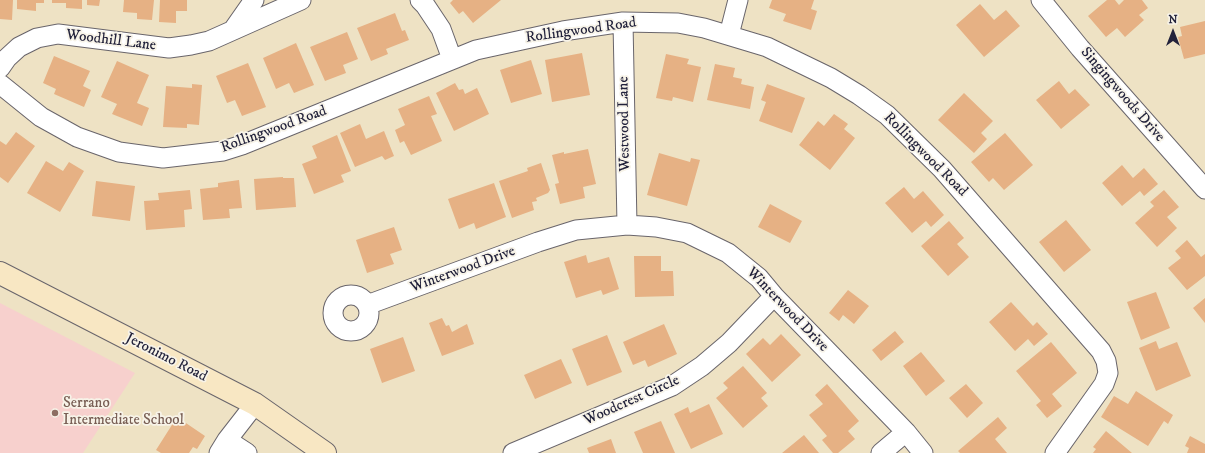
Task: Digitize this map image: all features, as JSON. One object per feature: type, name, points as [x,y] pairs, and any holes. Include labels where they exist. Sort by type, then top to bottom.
[{"type":"main road","name":"Jeronimo Road","points":[[0,273],[255,404],[325,453]]},
{"type":"street","points":[[232,31],[254,0]]},
{"type":"street","name":"Woodhill Lane","points":[[0,68],[7,58],[19,47],[37,38],[58,34],[169,48],[210,41],[301,0]]},
{"type":"street","points":[[420,0],[441,29],[452,59]]},
{"type":"street","points":[[729,35],[738,0]]},
{"type":"street","name":"Singingwoods Drive","points":[[1041,0],[1080,48],[1205,189]]},
{"type":"street","name":"Rollingwood Road","points":[[0,84],[42,117],[77,137],[119,152],[163,158],[223,151],[242,145],[476,50],[531,37],[623,22],[678,23],[729,35],[767,48],[791,58],[859,95],[887,115],[942,169],[1101,351],[1106,361],[1108,373],[1104,384],[1055,453]]},
{"type":"street","name":"Westwood Lane","points":[[623,22],[627,225]]},
{"type":"street","name":"Winterwood Drive","points":[[368,305],[556,235],[591,227],[627,225],[656,227],[687,233],[728,253],[759,278],[774,296],[906,432],[923,453]]},
{"type":"street","name":"Woodcrest Circle","points":[[513,453],[672,386],[702,366],[729,344],[774,296]]},
{"type":"street","points":[[247,453],[223,447],[255,404]]},
{"type":"street","points":[[881,453],[906,432]]},
{"type":"shaded area","name":"Serrano Intermediate School","points":[[0,303],[135,373],[83,453],[0,453]]},
{"type":"building","points":[[0,0],[13,0],[12,20],[0,19]]},
{"type":"building","points":[[17,0],[44,0],[44,3],[36,3],[36,11],[17,9]]},
{"type":"building","points":[[52,0],[82,0],[82,9],[66,8],[66,3],[52,3]]},
{"type":"building","points":[[87,0],[100,0],[99,6],[87,5]]},
{"type":"building","points":[[124,0],[154,0],[152,20],[137,19],[137,13],[123,12]]},
{"type":"building","points":[[160,0],[187,0],[187,11],[176,11],[176,23],[159,22]]},
{"type":"building","points":[[453,0],[501,0],[473,23],[463,11],[459,14],[450,3]]},
{"type":"building","points":[[772,0],[814,0],[811,9],[817,11],[811,30],[783,21],[786,14],[769,8]]},
{"type":"building","points":[[1107,0],[1115,0],[1119,5],[1124,0],[1142,0],[1148,8],[1139,15],[1144,20],[1125,37],[1117,28],[1106,37],[1088,16]]},
{"type":"building","points":[[980,4],[994,20],[1006,10],[1020,26],[984,57],[956,25]]},
{"type":"building","points":[[395,13],[402,31],[405,30],[409,40],[386,49],[388,54],[371,61],[357,28]]},
{"type":"building","points":[[1205,21],[1205,54],[1184,59],[1178,37],[1182,36],[1180,27]]},
{"type":"building","points":[[347,32],[358,59],[343,65],[346,73],[325,81],[310,47]]},
{"type":"building","points":[[296,43],[314,85],[294,93],[289,83],[276,89],[263,58]]},
{"type":"building","points":[[582,53],[590,95],[552,102],[545,60]]},
{"type":"building","points":[[666,54],[689,59],[687,64],[701,67],[693,102],[673,97],[672,101],[656,98]]},
{"type":"building","points":[[54,56],[90,71],[83,86],[91,90],[84,107],[54,94],[56,89],[43,83]]},
{"type":"building","points":[[531,60],[542,94],[511,103],[500,70]]},
{"type":"building","points":[[117,61],[149,75],[137,103],[149,108],[142,126],[112,114],[117,104],[101,97]]},
{"type":"building","points":[[248,63],[266,107],[242,116],[235,100],[227,103],[216,76]]},
{"type":"building","points":[[715,64],[735,68],[733,77],[742,79],[741,84],[754,87],[750,109],[707,100]]},
{"type":"building","points":[[1059,81],[1069,94],[1075,89],[1090,105],[1061,129],[1036,100]]},
{"type":"building","points":[[455,83],[459,90],[463,89],[465,94],[477,88],[489,114],[454,131],[436,93]]},
{"type":"building","points":[[192,84],[202,85],[199,125],[187,124],[187,128],[163,127],[166,86],[192,88]]},
{"type":"building","points":[[767,84],[805,98],[792,133],[759,121],[766,102],[761,100]]},
{"type":"building","points":[[964,93],[993,121],[981,133],[987,139],[974,153],[938,120]]},
{"type":"building","points":[[429,96],[437,114],[431,116],[442,141],[411,155],[404,141],[400,143],[395,130],[405,125],[398,109]]},
{"type":"building","points":[[834,114],[848,124],[844,129],[855,138],[830,170],[799,145],[818,121],[824,126]]},
{"type":"building","points":[[360,124],[366,139],[384,131],[394,156],[385,160],[382,156],[355,167],[340,133]]},
{"type":"building","points":[[16,132],[35,146],[8,183],[0,177],[0,141],[6,145]]},
{"type":"building","points":[[1005,133],[1033,165],[1004,190],[993,178],[989,182],[971,162]]},
{"type":"building","points":[[337,135],[351,171],[341,175],[344,182],[314,194],[302,164],[317,158],[312,146]]},
{"type":"building","points":[[588,149],[596,184],[583,187],[585,198],[560,204],[555,184],[559,183],[552,155]]},
{"type":"building","points":[[659,153],[690,162],[691,158],[700,160],[687,206],[647,195]]},
{"type":"building","points":[[46,161],[63,171],[69,162],[84,171],[60,212],[27,193]]},
{"type":"building","points":[[541,163],[550,190],[548,193],[536,198],[537,201],[532,202],[534,210],[512,218],[499,181],[528,171],[527,168]]},
{"type":"building","points":[[1122,165],[1133,178],[1144,168],[1158,184],[1144,196],[1140,191],[1122,206],[1102,183]]},
{"type":"building","points":[[283,177],[294,178],[296,207],[256,210],[254,179]]},
{"type":"building","points":[[239,180],[242,208],[229,209],[230,218],[203,220],[200,189],[218,187],[218,183]]},
{"type":"building","points":[[96,181],[135,186],[130,221],[92,216]]},
{"type":"building","points":[[494,183],[506,217],[476,229],[474,223],[459,229],[448,199]]},
{"type":"building","points":[[904,187],[914,199],[923,191],[944,215],[931,227],[926,221],[912,233],[885,203]]},
{"type":"building","points":[[190,190],[192,209],[184,210],[185,227],[146,230],[144,201],[159,200],[158,193]]},
{"type":"building","points":[[1164,190],[1179,207],[1167,217],[1177,228],[1157,247],[1135,223],[1154,206],[1150,202]]},
{"type":"building","points":[[770,204],[802,221],[790,243],[758,227]]},
{"type":"building","points":[[1066,220],[1091,250],[1064,272],[1039,242]]},
{"type":"building","points":[[949,221],[964,238],[957,244],[969,257],[948,276],[921,246]]},
{"type":"building","points":[[394,227],[402,250],[390,254],[394,264],[367,273],[356,240]]},
{"type":"building","points":[[1187,240],[1201,257],[1205,254],[1205,276],[1187,290],[1168,268],[1181,258],[1175,251]]},
{"type":"building","points":[[586,255],[588,263],[609,257],[619,289],[603,295],[601,290],[576,298],[564,262]]},
{"type":"building","points":[[634,256],[661,256],[661,271],[673,271],[674,296],[635,297]]},
{"type":"building","points":[[848,290],[869,306],[854,324],[843,315],[839,321],[829,313]]},
{"type":"building","points":[[1156,292],[1170,328],[1141,340],[1127,302]]},
{"type":"building","points":[[1205,298],[1205,323],[1193,308]]},
{"type":"building","points":[[1011,302],[1033,326],[1037,322],[1048,334],[1034,346],[1028,339],[1015,351],[989,322]]},
{"type":"building","points":[[442,318],[446,326],[449,325],[452,332],[467,324],[474,344],[442,356],[429,323]]},
{"type":"building","points":[[664,324],[677,354],[648,367],[645,360],[633,365],[623,342]]},
{"type":"building","points":[[895,331],[904,342],[881,361],[872,350]]},
{"type":"building","points":[[781,334],[801,355],[772,382],[746,354],[763,338],[770,345]]},
{"type":"building","points":[[607,335],[622,372],[587,386],[572,349]]},
{"type":"building","points":[[403,337],[415,371],[382,383],[370,349]]},
{"type":"building","points":[[1156,341],[1159,349],[1177,342],[1191,376],[1156,391],[1139,348]]},
{"type":"building","points":[[1051,342],[1077,373],[1052,394],[1062,406],[1047,418],[1036,405],[1041,401],[1016,371]]},
{"type":"building","points":[[921,352],[945,381],[926,396],[903,366]]},
{"type":"building","points":[[561,359],[572,383],[535,399],[524,375]]},
{"type":"building","points":[[743,366],[767,393],[761,398],[768,406],[743,428],[716,398],[728,388],[723,383]]},
{"type":"building","points":[[827,384],[859,421],[848,431],[855,439],[838,453],[833,453],[822,440],[827,436],[809,415],[823,404],[815,395]]},
{"type":"building","points":[[966,384],[983,403],[967,418],[949,398]]},
{"type":"building","points":[[1136,391],[1173,415],[1168,424],[1164,421],[1148,446],[1101,417],[1114,396],[1128,404]]},
{"type":"building","points":[[709,404],[723,434],[691,449],[674,414],[688,407],[690,413]]},
{"type":"building","points":[[177,417],[205,436],[197,449],[193,447],[189,453],[161,453],[156,450]]},
{"type":"building","points":[[998,417],[1007,428],[995,439],[1007,453],[960,453],[958,451]]},
{"type":"building","points":[[661,421],[675,453],[643,453],[634,432]]},
{"type":"building","points":[[1106,431],[1132,453],[1093,453],[1096,449],[1093,447]]},
{"type":"building","points":[[804,435],[819,453],[782,453]]},
{"type":"building","points":[[1190,436],[1205,444],[1205,453],[1187,453],[1189,448],[1185,446]]},
{"type":"building","points":[[611,439],[616,453],[589,453],[587,448]]},
{"type":"place","name":"Serrano Intermediate School","points":[[55,413]]}]
